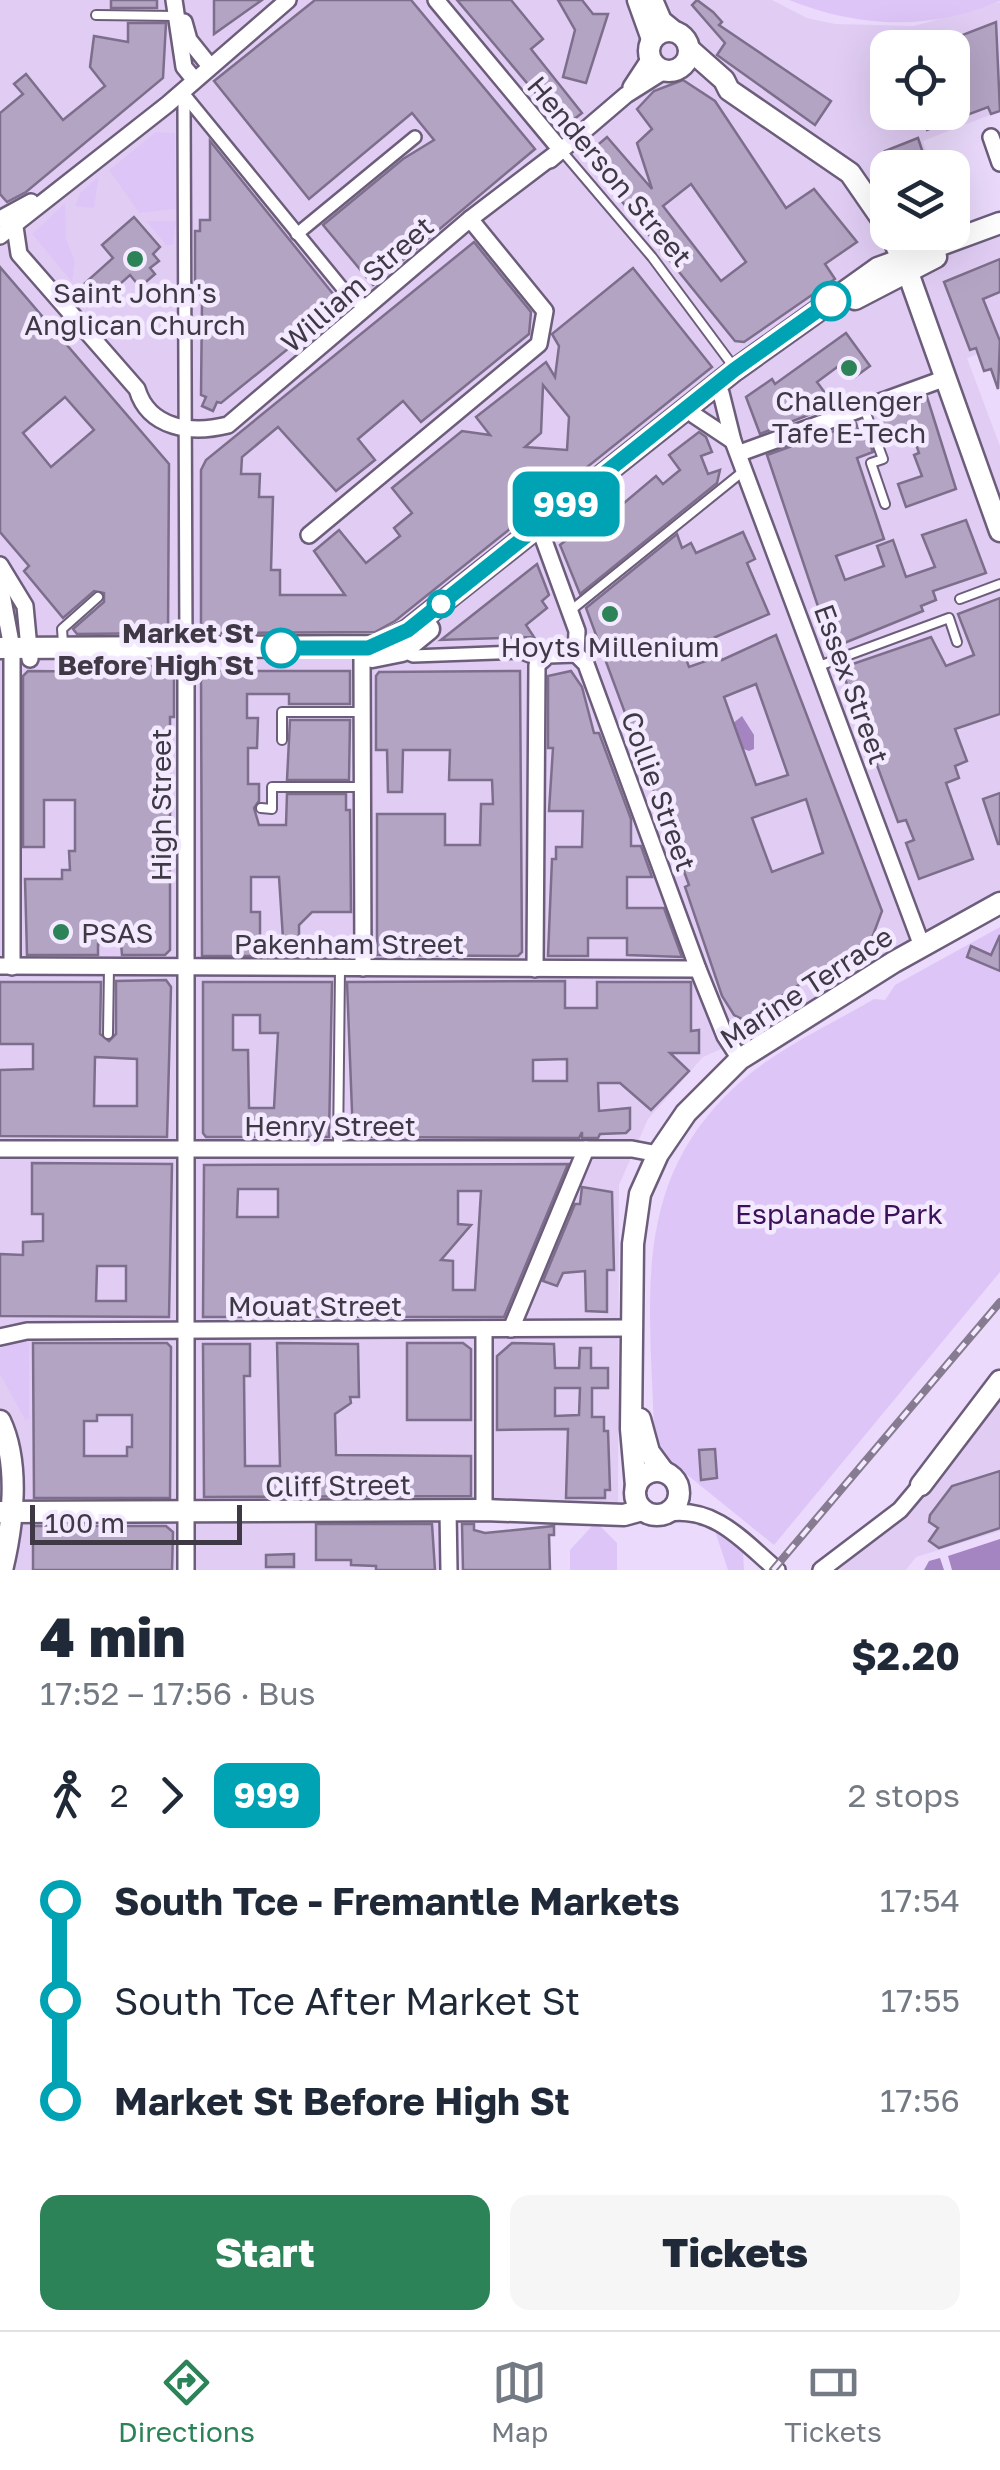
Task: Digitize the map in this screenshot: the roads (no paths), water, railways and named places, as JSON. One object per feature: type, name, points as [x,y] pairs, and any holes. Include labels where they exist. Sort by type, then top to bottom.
[{"type":"street","points":[[183,0],[189,40],[209,65]]},
{"type":"street","points":[[0,236],[7,223],[183,97],[193,78],[288,0]]},
{"type":"street","name":"Henderson Street","points":[[436,0],[557,152]]},
{"type":"street","points":[[638,0],[660,60],[729,90],[850,173],[870,202]]},
{"type":"street","points":[[652,0],[661,20],[686,40],[729,90]]},
{"type":"street","points":[[174,8],[184,67],[193,78]]},
{"type":"street","points":[[660,60],[672,30]]},
{"type":"street","points":[[660,60],[683,66],[690,49]]},
{"type":"street","name":"William Street","points":[[186,427],[228,426],[470,220],[626,94],[660,60]]},
{"type":"street","points":[[183,97],[354,304],[368,306]]},
{"type":"street","name":"High Street","points":[[183,97],[186,1570]]},
{"type":"street","points":[[297,234],[416,137]]},
{"type":"street","points":[[991,137],[1000,162]]},
{"type":"street","name":"William Street","points":[[492,246],[484,219],[540,173],[557,152]]},
{"type":"street","points":[[309,535],[538,344],[545,310],[470,220]]},
{"type":"street","points":[[7,223],[18,254],[137,389],[152,414],[167,426],[186,427]]},
{"type":"street","points":[[395,647],[738,374],[904,263],[1000,223]]},
{"type":"street","points":[[904,263],[1000,236]]},
{"type":"street","points":[[898,250],[1000,531]]},
{"type":"street","points":[[14,654],[362,658],[395,647],[543,538],[722,393],[738,374]]},
{"type":"street","points":[[694,415],[740,454],[946,378]]},
{"type":"street","name":"Essex Street","points":[[722,393],[740,454],[922,946]]},
{"type":"street","name":"Collie Street","points":[[543,538],[577,631],[576,654],[586,664],[698,970],[725,1036],[740,1059]]},
{"type":"street","points":[[0,565],[25,606],[14,654],[6,967]]},
{"type":"street","points":[[0,584],[14,654]]},
{"type":"street","points":[[14,654],[63,648],[186,654],[395,647],[413,656],[520,652],[540,660],[557,653],[576,654]]},
{"type":"street","points":[[362,658],[363,968]]},
{"type":"street","points":[[535,969],[536,674],[540,660]]},
{"type":"street","name":"Marine Terrace","points":[[669,1513],[678,1503],[680,1490],[674,1478],[662,1471],[641,1429],[632,1328],[636,1216],[648,1173],[658,1154],[696,1102],[740,1059],[922,946],[1000,903]]},
{"type":"street","name":"Pakenham Street","points":[[6,967],[698,970]]},
{"type":"street","points":[[511,1329],[586,1149]]},
{"type":"street","name":"Henry Street","points":[[0,1150],[646,1149],[658,1154]]},
{"type":"street","name":"Mouat Street","points":[[0,1338],[26,1331],[632,1328]]},
{"type":"street","points":[[484,1329],[484,1510]]},
{"type":"street","name":"Marine Terrace","points":[[634,1377],[631,1429],[638,1497]]},
{"type":"street","points":[[821,1570],[900,1510],[1000,1382]]},
{"type":"street","points":[[0,1421],[11,1451],[3,1510],[2,1570]]},
{"type":"street","points":[[662,1471],[644,1475],[638,1497],[655,1516],[692,1510],[718,1520],[777,1570]]},
{"type":"street","name":"Cliff Street","points":[[3,1510],[187,1514],[484,1510],[608,1512],[624,1516],[638,1497]]},
{"type":"street","points":[[448,1510],[448,1570]]},
{"type":"lane","points":[[96,16],[174,8]]},
{"type":"lane","name":"Henderson Street","points":[[557,152],[652,257],[738,374]]},
{"type":"lane","points":[[864,408],[883,458],[870,463],[885,504]]},
{"type":"lane","points":[[570,611],[740,454]]},
{"type":"lane","points":[[960,599],[1000,584]]},
{"type":"lane","points":[[63,648],[62,628],[98,597]]},
{"type":"lane","points":[[819,666],[949,618],[957,642]]},
{"type":"lane","points":[[282,740],[282,712],[363,712]]},
{"type":"lane","points":[[260,808],[272,809],[272,787],[363,787]]},
{"type":"lane","points":[[108,968],[108,1034]]},
{"type":"lane","points":[[338,1150],[340,968]]},
{"type":"railway","points":[[773,1570],[1000,1302]]},
{"type":"place","name":"Saint John's Anglican Church","points":[[135,259]]},
{"type":"place","name":"Challenger Tafe E-Tech","points":[[849,368]]},
{"type":"place","name":"Hoyts Millenium","points":[[610,614]]},
{"type":"place","name":"Market St Before High St","points":[[281,648]]},
{"type":"place","name":"PSAS","points":[[61,932]]},
{"type":"park label","name":"Esplanade Park","points":[[839,1213]]}]
